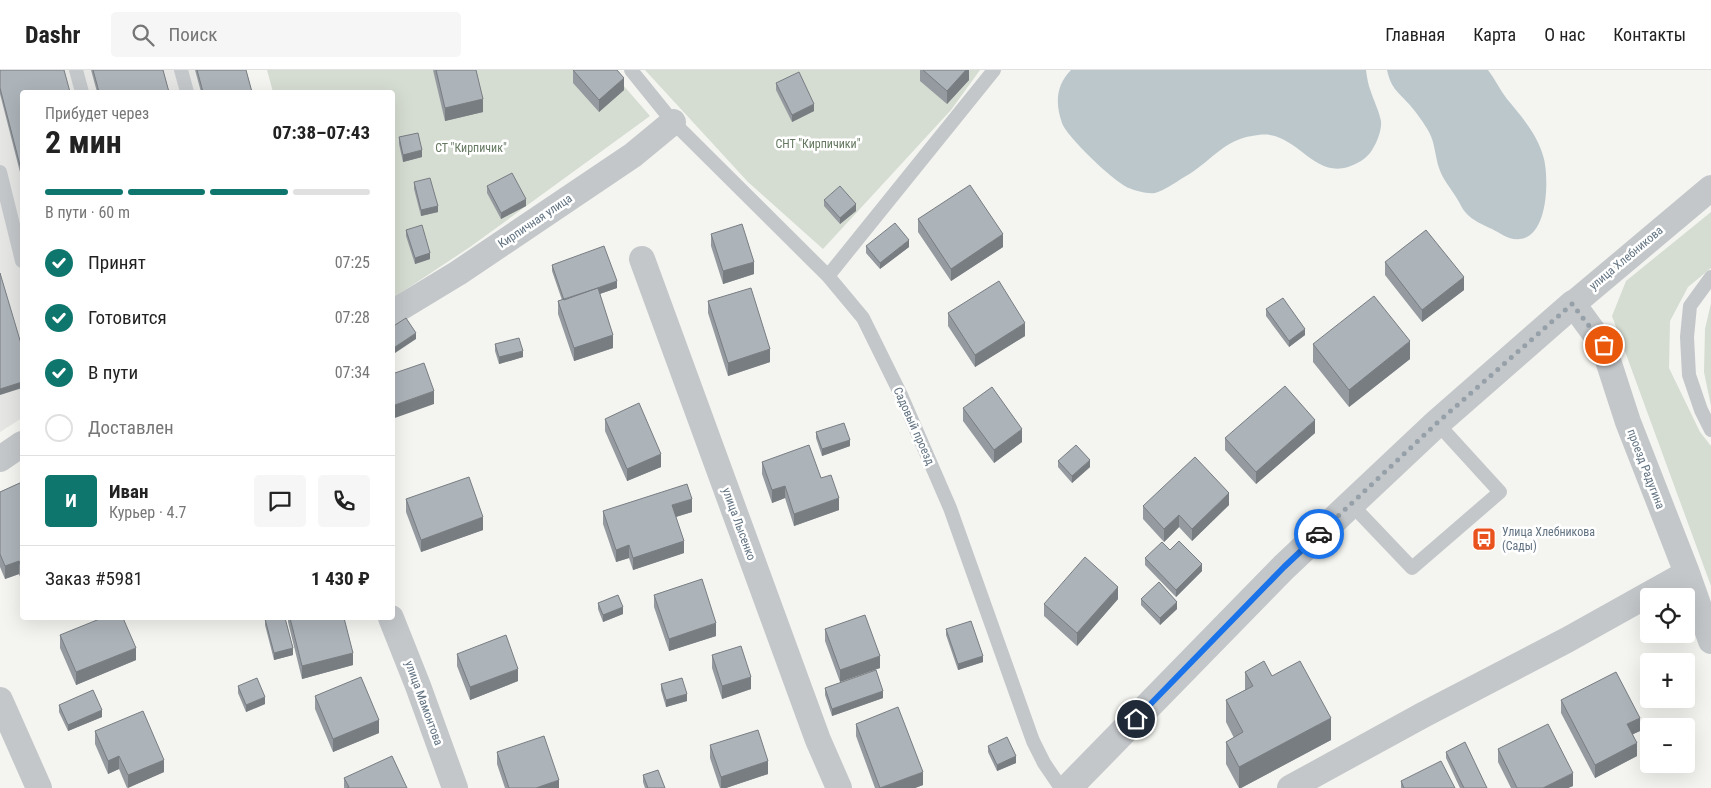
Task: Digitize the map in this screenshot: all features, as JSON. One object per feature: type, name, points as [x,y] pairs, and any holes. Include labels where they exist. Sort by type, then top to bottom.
[{"type":"street","name":"Кирпичная улица","points":[[395,311],[458,273],[633,156],[673,122]]},
{"type":"street","name":"улица Хлебникова","points":[[1068,788],[1284,567],[1437,423],[1572,304],[1711,188]]},
{"type":"street","name":"улица Лысенко","points":[[642,260],[818,740],[839,788]]},
{"type":"street","name":"проезд Радугина","points":[[1572,304],[1604,345],[1628,422],[1687,573],[1711,641]]},
{"type":"street","points":[[0,459],[20,445]]},
{"type":"street","points":[[1290,788],[1423,715],[1567,640],[1687,573]]},
{"type":"street","name":"улица Мамонтова","points":[[392,620],[455,788]]},
{"type":"street","points":[[0,700],[38,788]]},
{"type":"lane","points":[[76,70],[81,90]]},
{"type":"lane","points":[[181,70],[186,90]]},
{"type":"lane","name":"Садовый проезд","points":[[632,70],[673,122],[828,276],[863,318],[901,395],[950,508],[1033,741],[1044,763],[1061,788]]},
{"type":"lane","points":[[828,276],[994,70]]},
{"type":"lane","points":[[0,172],[20,253]]},
{"type":"lane","points":[[1711,277],[1690,306],[1687,338],[1689,375],[1701,410],[1711,430]]},
{"type":"lane","points":[[1351,504],[1412,568],[1500,492],[1437,423]]},
{"type":"shaded area","points":[[0,70],[245,70],[250,90],[20,90],[20,419],[0,432]]},
{"type":"shaded area","points":[[1071,70],[1366,70],[1369,87],[1380,117],[1381,129],[1370,153],[1360,162],[1348,167],[1337,169],[1327,167],[1317,163],[1281,138],[1259,135],[1235,141],[1169,187],[1155,193],[1142,192],[1129,188],[1113,178],[1081,148],[1065,129],[1058,108],[1058,95],[1062,82]]},
{"type":"shaded area","points":[[1387,70],[1488,70],[1504,96],[1534,134],[1544,159],[1546,193],[1544,206],[1536,228],[1529,236],[1520,239],[1509,238],[1471,218],[1465,211],[1441,172],[1429,132],[1414,110],[1395,89],[1390,81]]},
{"type":"green space","name":"СТ \"Кирпичик\"","points":[[267,70],[610,70],[650,116],[470,247],[395,297],[395,90],[272,90]]},
{"type":"green space","name":"СНТ \"Кирпичики\"","points":[[645,70],[980,70],[951,110],[823,249],[748,182]]},
{"type":"green space","points":[[1711,212],[1711,268],[1688,287],[1670,321],[1669,368],[1700,432],[1711,446],[1711,586],[1612,316],[1626,281]]},
{"type":"green space","points":[[1711,303],[1711,406],[1704,372],[1705,329]]},
{"type":"building","points":[[0,70],[64,70],[69,90],[20,90],[20,165],[0,88]]},
{"type":"building","points":[[93,70],[163,70],[168,90],[98,90]]},
{"type":"building","points":[[197,70],[246,70],[251,90],[202,90]]},
{"type":"building","points":[[436,70],[476,70],[483,99],[445,108]]},
{"type":"building","points":[[573,70],[617,70],[624,78],[599,100]]},
{"type":"building","points":[[923,70],[966,70],[947,91]]},
{"type":"building","points":[[799,72],[814,104],[792,115],[776,83]]},
{"type":"building","points":[[418,133],[422,150],[403,155],[399,137]]},
{"type":"building","points":[[512,173],[526,199],[501,213],[487,186]]},
{"type":"building","points":[[430,178],[438,206],[421,210],[414,182]]},
{"type":"building","points":[[970,185],[1003,234],[951,269],[918,219]]},
{"type":"building","points":[[840,186],[856,204],[840,218],[824,200]]},
{"type":"building","points":[[895,223],[909,240],[880,263],[866,246]]},
{"type":"building","points":[[742,224],[754,262],[723,271],[711,234]]},
{"type":"building","points":[[422,225],[430,253],[415,258],[406,230]]},
{"type":"building","points":[[1426,230],[1464,277],[1422,310],[1385,262]]},
{"type":"building","points":[[604,246],[617,281],[564,300],[552,265]]},
{"type":"building","points":[[0,273],[20,340],[20,383],[0,389]]},
{"type":"building","points":[[999,281],[1025,323],[975,355],[948,313]]},
{"type":"building","points":[[598,288],[613,335],[574,348],[558,301]]},
{"type":"building","points":[[751,288],[770,349],[728,363],[708,301]]},
{"type":"building","points":[[1374,296],[1410,341],[1349,390],[1313,344]]},
{"type":"building","points":[[1283,298],[1305,329],[1289,341],[1266,309]]},
{"type":"building","points":[[406,318],[416,333],[395,347],[395,325]]},
{"type":"building","points":[[519,338],[523,351],[499,357],[495,344]]},
{"type":"building","points":[[424,363],[434,391],[395,405],[395,373]]},
{"type":"building","points":[[1285,386],[1315,420],[1256,472],[1225,438]]},
{"type":"building","points":[[992,387],[1022,429],[994,450],[963,408]]},
{"type":"building","points":[[639,403],[661,454],[627,469],[605,419]]},
{"type":"building","points":[[844,423],[850,440],[822,449],[816,432]]},
{"type":"building","points":[[809,445],[821,478],[831,475],[839,498],[794,514],[785,486],[772,490],[762,462]]},
{"type":"building","points":[[1076,445],[1090,460],[1072,476],[1058,461]]},
{"type":"building","points":[[1195,457],[1229,493],[1192,529],[1179,515],[1164,529],[1143,506]]},
{"type":"building","points":[[469,477],[483,517],[421,540],[406,499]]},
{"type":"building","points":[[20,483],[20,564],[19,561],[5,566],[0,554],[0,492]]},
{"type":"building","points":[[687,484],[692,499],[672,505],[684,541],[633,558],[629,545],[616,550],[603,511]]},
{"type":"building","points":[[1179,541],[1202,564],[1176,590],[1145,558],[1162,542],[1170,550]]},
{"type":"building","points":[[1085,557],[1118,587],[1077,633],[1044,604]]},
{"type":"building","points":[[702,579],[716,623],[669,639],[654,595]]},
{"type":"building","points":[[1159,582],[1177,602],[1160,618],[1141,599]]},
{"type":"building","points":[[618,595],[623,607],[603,615],[598,603]]},
{"type":"building","points":[[865,615],[880,656],[840,670],[825,629]]},
{"type":"building","points":[[97,620],[124,620],[136,648],[76,672],[60,635]]},
{"type":"building","points":[[265,620],[286,620],[293,648],[274,653]]},
{"type":"building","points":[[290,620],[345,620],[353,653],[302,666]]},
{"type":"building","points":[[971,621],[983,656],[958,664],[946,629]]},
{"type":"building","points":[[506,635],[518,669],[470,687],[457,654]]},
{"type":"building","points":[[741,646],[751,677],[722,686],[712,655]]},
{"type":"building","points":[[1264,661],[1272,676],[1300,661],[1331,718],[1239,767],[1226,742],[1243,732],[1226,700],[1253,686],[1245,672]]},
{"type":"building","points":[[876,670],[883,691],[832,709],[825,688]]},
{"type":"building","points":[[1616,672],[1640,718],[1627,724],[1637,743],[1595,765],[1561,700]]},
{"type":"building","points":[[361,677],[379,720],[333,739],[315,696]]},
{"type":"building","points":[[257,678],[265,697],[246,705],[238,686]]},
{"type":"building","points":[[682,678],[687,694],[666,700],[661,684]]},
{"type":"building","points":[[93,690],[102,710],[68,725],[59,705]]},
{"type":"building","points":[[898,707],[923,772],[880,788],[856,724]]},
{"type":"building","points":[[143,711],[164,760],[128,775],[119,756],[108,761],[95,731]]},
{"type":"building","points":[[1548,724],[1573,773],[1543,788],[1517,788],[1498,749]]},
{"type":"building","points":[[758,730],[768,761],[721,777],[710,745]]},
{"type":"building","points":[[544,736],[559,780],[536,788],[509,788],[497,752]]},
{"type":"building","points":[[1007,737],[1016,756],[997,765],[988,746]]},
{"type":"building","points":[[1465,742],[1487,788],[1464,788],[1446,752]]},
{"type":"building","points":[[392,756],[407,788],[347,788],[349,787],[344,778]]},
{"type":"building","points":[[1441,761],[1455,788],[1404,788],[1401,781]]},
{"type":"building","points":[[658,770],[665,788],[648,788],[643,775]]},
{"type":"way so far","points":[[1319,534],[1437,423],[1572,304],[1604,345]]},
{"type":"place","name":"Улица Хлебникова (Сады)","points":[[1484,539]]},
{"type":"route","points":[[1136,719],[1284,567],[1319,534]]}]
